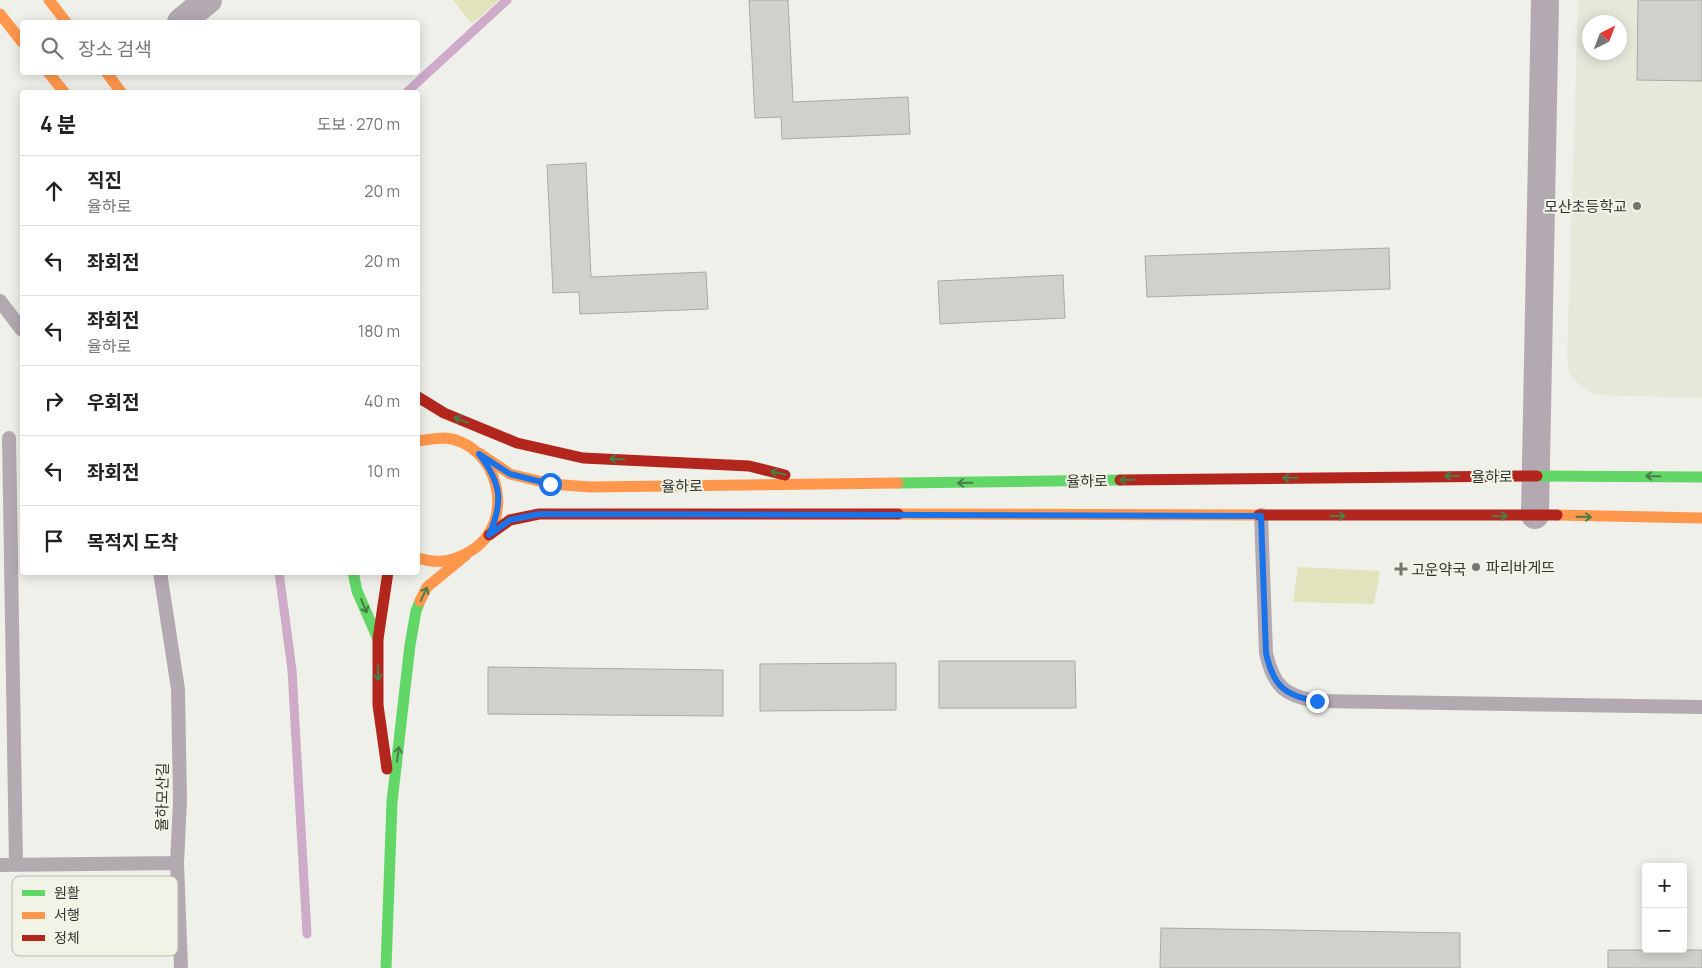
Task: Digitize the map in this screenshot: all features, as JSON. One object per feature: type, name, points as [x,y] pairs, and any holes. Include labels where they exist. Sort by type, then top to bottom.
[{"type":"main road","points":[[49,0],[64,20]]},
{"type":"main road","points":[[0,14],[20,39]]},
{"type":"main road","points":[[50,75],[62,90]]},
{"type":"main road","points":[[420,398],[444,413],[517,443],[583,458],[749,466],[826,484]]},
{"type":"main road","name":"율하로","points":[[420,441],[439,437],[460,442],[510,474],[550,484],[590,487],[1536,475],[1702,477]]},
{"type":"main road","points":[[479,454],[493,471],[499,492],[498,515],[489,535]]},
{"type":"main road","name":"율하로","points":[[392,802],[410,645],[416,611],[427,587],[479,546],[489,535],[510,520],[539,514],[1536,515],[1702,518]]},
{"type":"main road","points":[[420,559],[427,561],[447,561],[466,555]]},
{"type":"main road","points":[[354,575],[357,591],[378,639]]},
{"type":"main road","points":[[386,968],[392,802],[378,704],[378,639],[388,575]]},
{"type":"street","points":[[183,20],[208,0]]},
{"type":"street","points":[[1536,515],[1545,0]]},
{"type":"lane","points":[[0,39],[12,29]]},
{"type":"lane","points":[[0,302],[20,327]]},
{"type":"lane","points":[[11,438],[16,865]]},
{"type":"lane","points":[[1261,516],[1266,653],[1270,673],[1282,688],[1298,698],[1317,701],[1702,707]]},
{"type":"lane","name":"율하모산길","points":[[160,575],[178,689],[180,801],[177,876]]},
{"type":"lane","points":[[0,865],[177,863]]},
{"type":"lane","name":"율하모산길","points":[[178,889],[181,968]]},
{"type":"shaded area","name":"모산초등학교","points":[[1578,0],[1702,0],[1702,398],[1596,395],[1580,385],[1569,373],[1567,359]]},
{"type":"green space","points":[[453,0],[499,0],[472,24]]},
{"type":"green space","points":[[1298,567],[1380,571],[1374,604],[1293,602]]},
{"type":"building","points":[[749,0],[788,0],[793,102],[908,97],[910,134],[782,139],[781,117],[755,118]]},
{"type":"building","points":[[1638,0],[1702,0],[1702,81],[1637,80]]},
{"type":"building","points":[[586,163],[591,277],[706,272],[708,309],[580,314],[579,292],[553,293],[547,165]]},
{"type":"building","points":[[1389,248],[1390,289],[1147,297],[1145,256]]},
{"type":"building","points":[[1063,275],[1065,318],[940,324],[938,281]]},
{"type":"building","points":[[939,661],[1075,661],[1076,708],[939,708]]},
{"type":"building","points":[[896,663],[896,710],[760,711],[760,664]]},
{"type":"building","points":[[488,667],[723,670],[723,716],[488,714]]},
{"type":"building","points":[[1161,928],[1460,933],[1460,968],[1160,968]]},
{"type":"building","points":[[1608,950],[1642,950],[1642,953],[1687,953],[1687,950],[1702,950],[1702,968],[1608,968]]},
{"type":"waterway","points":[[409,90],[507,0]]},
{"type":"waterway","points":[[279,575],[292,670],[307,934]]},
{"type":"traffic: fast","points":[[1537,476],[1702,477]]},
{"type":"traffic: fast","points":[[898,483],[1120,480]]},
{"type":"traffic: fast","points":[[354,575],[357,591],[378,639]]},
{"type":"traffic: fast","points":[[386,968],[392,802],[410,645],[416,611],[420,601]]},
{"type":"traffic: slow","points":[[49,0],[64,20]]},
{"type":"traffic: slow","points":[[0,14],[20,39]]},
{"type":"traffic: slow","points":[[50,75],[62,90]]},
{"type":"traffic: slow","points":[[108,75],[120,90]]},
{"type":"traffic: slow","points":[[420,441],[445,438],[464,443],[479,454],[490,469],[496,486],[498,505],[494,523],[485,539],[469,552],[457,558],[444,561],[420,558]]},
{"type":"traffic: slow","points":[[479,453],[510,474],[551,484],[590,487],[898,483]]},
{"type":"traffic: slow","points":[[898,514],[1259,515]]},
{"type":"traffic: slow","points":[[1557,515],[1702,518]]},
{"type":"traffic: slow","points":[[420,601],[427,587],[466,555]]},
{"type":"traffic: jam","points":[[420,398],[444,413],[517,443],[583,458],[749,466],[785,475]]},
{"type":"traffic: jam","points":[[1120,480],[1537,476]]},
{"type":"traffic: jam","points":[[489,535],[510,520],[539,514],[898,514]]},
{"type":"traffic: jam","points":[[1259,515],[1557,515]]},
{"type":"traffic: jam","points":[[387,769],[378,705],[378,639],[388,575]]},
{"type":"place","name":"모산초등학교","points":[[1637,206]]},
{"type":"place","name":"파리바게뜨","points":[[1476,567]]},
{"type":"place","name":"고운약국","points":[[1401,569]]},
{"type":"route","points":[[550,484],[510,474],[479,454],[493,471],[499,492],[498,515],[489,535],[510,520],[539,514],[1261,516],[1266,653],[1270,673],[1282,688],[1298,698],[1317,701]]}]
